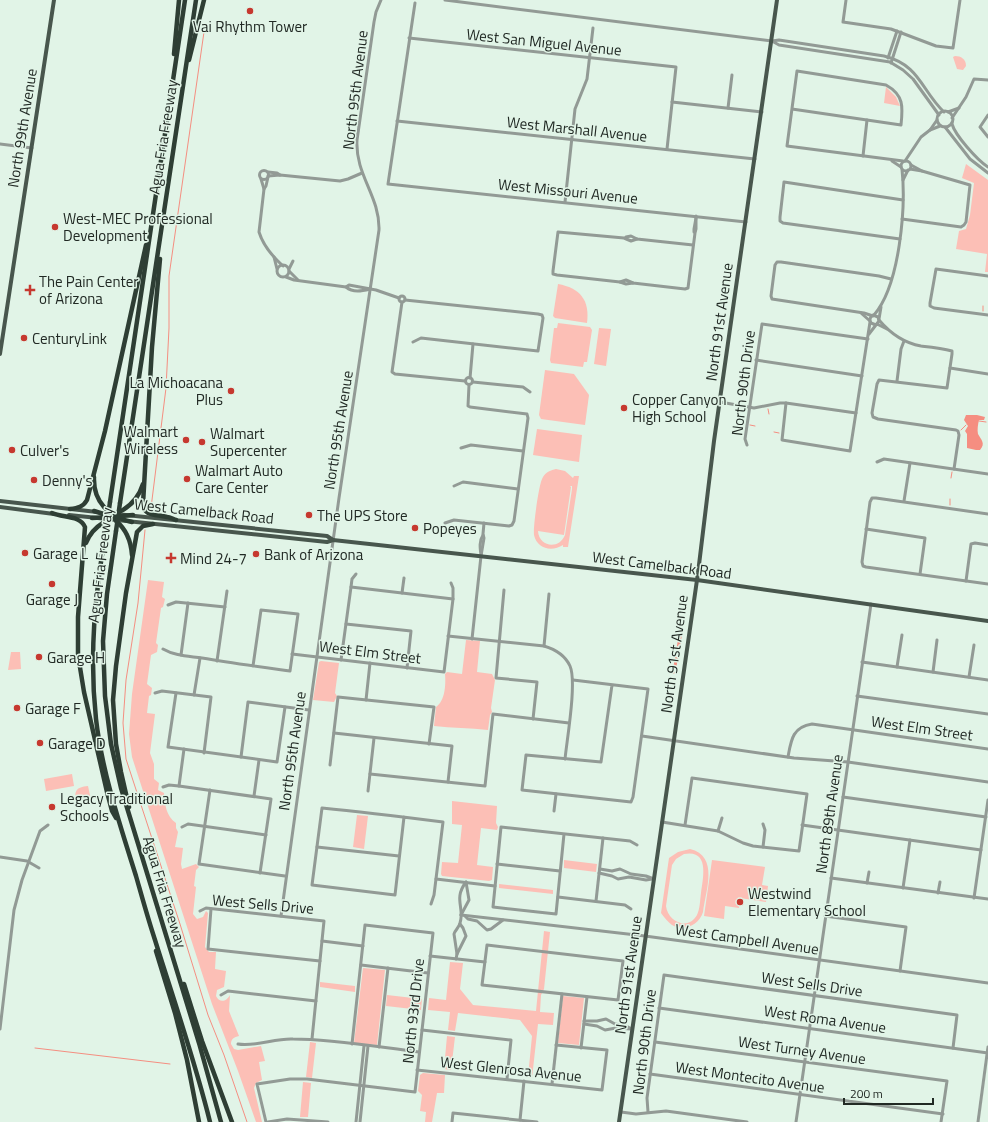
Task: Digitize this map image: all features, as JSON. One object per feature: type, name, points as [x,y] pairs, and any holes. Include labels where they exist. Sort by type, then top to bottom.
[{"type":"highway","points":[[172,82],[179,0]]},
{"type":"highway","name":"Agua Fria Freeway","points":[[185,0],[98,576],[93,621],[93,682],[96,720],[102,757],[154,938],[189,1045],[210,1122]]},
{"type":"highway","name":"Agua Fria Freeway","points":[[196,0],[116,531],[105,617],[103,660],[104,688],[111,744],[120,788],[199,1043],[221,1122]]},
{"type":"highway","points":[[184,83],[204,0]]},
{"type":"highway","points":[[70,509],[78,508],[86,502],[107,421],[144,251],[151,226]]},
{"type":"highway","points":[[162,228],[154,318],[143,504],[144,510],[151,514],[166,516],[176,520]]},
{"type":"highway","points":[[94,471],[94,485],[96,494],[128,536],[131,543],[132,558]]},
{"type":"highway","points":[[84,548],[93,531],[127,507],[136,498],[140,491],[144,476]]},
{"type":"highway","points":[[94,511],[132,522]]},
{"type":"highway","points":[[52,513],[59,517],[75,518],[82,521],[86,530],[78,617],[79,664],[107,792],[112,811],[120,823]]},
{"type":"highway","points":[[92,518],[133,515]]},
{"type":"highway","points":[[131,823],[130,808],[116,748],[113,710],[116,666],[126,593],[138,530],[145,525],[153,524]]},
{"type":"highway","points":[[166,936],[174,954],[202,1041],[232,1122]]},
{"type":"highway","points":[[154,938],[157,958],[187,1060],[199,1122]]},
{"type":"main road","name":"North 99th Avenue","points":[[0,354],[54,0]]},
{"type":"main road","name":"North 91st Avenue","points":[[619,1122],[697,580],[720,402],[777,0]]},
{"type":"main road","points":[[0,501],[94,511]]},
{"type":"main road","points":[[0,507],[92,518]]},
{"type":"main road","name":"West Camelback Road","points":[[133,515],[327,536],[333,540]]},
{"type":"main road","name":"West Camelback Road","points":[[132,522],[326,542],[333,540],[697,580],[988,621]]},
{"type":"main road","points":[[197,528],[210,527],[236,530],[243,527],[247,531],[262,533],[270,536]]},
{"type":"street","name":"North 95th Avenue","points":[[281,916],[333,540],[379,230],[375,202],[357,158],[357,140],[375,17],[381,0]]},
{"type":"street","points":[[445,0],[772,41],[779,40],[890,58],[912,71],[937,104],[952,118]]},
{"type":"street","points":[[846,0],[842,22],[899,31],[936,46],[953,48],[960,0]]},
{"type":"street","points":[[397,120],[415,3]]},
{"type":"street","points":[[565,202],[576,109],[585,84],[590,58],[593,28]]},
{"type":"street","points":[[889,62],[899,31]]},
{"type":"street","name":"West San Miguel Avenue","points":[[410,38],[676,67],[672,102]]},
{"type":"street","points":[[772,41],[779,45],[889,62],[903,70],[913,79],[939,115]]},
{"type":"street","points":[[792,109],[901,125],[902,104],[892,88],[886,85],[797,71],[787,146],[892,161],[904,161],[922,171]]},
{"type":"street","points":[[728,108],[732,75]]},
{"type":"street","points":[[988,80],[974,79],[966,97],[952,118],[954,130],[979,161],[988,167]]},
{"type":"street","points":[[667,149],[672,102],[762,112]]},
{"type":"street","points":[[930,130],[939,115],[959,108]]},
{"type":"street","points":[[988,115],[980,127],[988,137]]},
{"type":"street","name":"West Marshall Avenue","points":[[397,120],[755,159]]},
{"type":"street","name":"West Missouri Avenue","points":[[397,120],[388,184],[746,222]]},
{"type":"street","points":[[862,156],[867,120]]},
{"type":"street","points":[[937,120],[940,126]]},
{"type":"street","points":[[786,403],[782,440],[850,450],[871,317],[874,316],[881,305],[891,279],[900,239],[903,200],[901,164],[912,152],[921,137],[930,130],[940,126],[945,127],[952,124]]},
{"type":"street","points":[[945,127],[970,159],[988,173]]},
{"type":"street","points":[[0,144],[32,148]]},
{"type":"street","points":[[903,180],[909,170],[912,152]]},
{"type":"street","points":[[892,161],[902,168],[922,171],[970,185],[966,222],[964,226],[961,227],[902,219]]},
{"type":"street","points":[[264,189],[259,175],[260,172],[264,170],[278,173],[280,175]]},
{"type":"street","points":[[268,172],[266,186],[264,189],[259,232],[261,238],[274,257],[298,280]]},
{"type":"street","points":[[261,179],[280,175],[340,181],[362,173]]},
{"type":"street","points":[[900,239],[783,223],[780,221],[784,182],[903,200]]},
{"type":"street","points":[[693,245],[558,232],[553,274],[626,284],[633,283],[685,289],[688,288],[695,233],[694,221],[696,216]]},
{"type":"street","points":[[274,257],[278,274],[281,277],[294,280],[346,287],[349,285],[370,289],[402,300],[542,315],[538,351],[421,338],[413,342]]},
{"type":"street","points":[[277,271],[279,267],[292,261],[286,277]]},
{"type":"street","points":[[886,329],[877,316],[772,299],[771,296],[775,265],[777,262],[891,279]]},
{"type":"street","points":[[988,276],[936,269],[930,303],[930,306],[988,315]]},
{"type":"street","points":[[402,300],[392,372],[395,374],[465,381],[467,378],[470,378]]},
{"type":"street","points":[[868,337],[879,319],[881,305]]},
{"type":"street","points":[[861,313],[873,324],[886,329],[904,341],[952,351],[947,388],[879,380],[872,413],[873,417],[878,419],[956,430],[959,435],[954,469]]},
{"type":"street","name":"North 90th Drive","points":[[747,445],[745,439],[762,324],[868,337]]},
{"type":"street","points":[[897,382],[901,349],[904,341]]},
{"type":"street","points":[[473,344],[470,378],[473,382]]},
{"type":"street","points":[[756,360],[862,376]]},
{"type":"street","points":[[950,368],[988,374]]},
{"type":"street","points":[[445,523],[454,520],[509,526],[512,525],[514,521],[528,418],[527,414],[468,406],[469,385],[466,384],[465,381]]},
{"type":"street","points":[[469,385],[473,382],[523,387],[530,392]]},
{"type":"street","points":[[720,402],[758,408],[786,403],[856,413]]},
{"type":"street","points":[[461,448],[471,445],[523,451]]},
{"type":"street","points":[[877,462],[884,459],[988,474]]},
{"type":"street","points":[[904,502],[910,463]]},
{"type":"street","points":[[454,486],[463,482],[518,489]]},
{"type":"street","points":[[988,514],[872,498],[870,502],[862,562],[863,566],[988,584]]},
{"type":"street","points":[[472,638],[484,538],[484,523]]},
{"type":"street","points":[[866,529],[925,538],[920,574]]},
{"type":"street","points":[[966,581],[971,544],[975,543],[988,545]]},
{"type":"street","points":[[340,660],[350,587],[352,579],[356,574]]},
{"type":"street","points":[[402,593],[404,578]]},
{"type":"street","points":[[451,583],[453,588],[453,599],[448,636],[544,646],[552,648],[561,654],[570,665],[573,680],[565,759]]},
{"type":"street","points":[[350,587],[453,599]]},
{"type":"street","points":[[217,661],[227,590]]},
{"type":"street","points":[[504,590],[496,678],[537,682],[533,719]]},
{"type":"street","points":[[544,646],[549,594]]},
{"type":"street","points":[[168,605],[176,602],[225,608]]},
{"type":"street","points":[[181,655],[188,603]]},
{"type":"street","name":"North 89th Avenue","points":[[796,1122],[870,604]]},
{"type":"street","points":[[163,649],[169,653],[217,661],[253,666],[290,671],[298,614],[261,610],[253,666]]},
{"type":"street","points":[[346,624],[411,631],[407,668]]},
{"type":"street","points":[[898,667],[902,635]]},
{"type":"street","name":"West Elm Street","points":[[292,654],[444,672],[448,636]]},
{"type":"street","points":[[933,672],[937,640]]},
{"type":"street","points":[[969,677],[974,645]]},
{"type":"street","points":[[194,695],[200,658]]},
{"type":"street","points":[[862,662],[988,680]]},
{"type":"street","points":[[366,700],[370,663]]},
{"type":"street","points":[[573,680],[648,689],[633,797],[631,802],[522,790],[526,755],[601,762],[612,685]]},
{"type":"street","points":[[156,693],[162,691],[211,697],[204,753]]},
{"type":"street","points":[[176,693],[168,747],[204,753],[277,762],[285,707]]},
{"type":"street","points":[[857,696],[988,714]]},
{"type":"street","points":[[330,766],[338,697],[434,707],[429,744]]},
{"type":"street","points":[[241,757],[248,702],[309,710]]},
{"type":"street","points":[[370,774],[485,786],[493,714],[569,723]]},
{"type":"street","name":"West Elm Street","points":[[788,757],[792,736],[802,727],[812,724],[988,749]]},
{"type":"street","points":[[334,733],[452,746],[448,782]]},
{"type":"street","points":[[642,736],[788,757],[848,762],[988,782]]},
{"type":"street","points":[[368,791],[374,738]]},
{"type":"street","points":[[179,786],[184,749]]},
{"type":"street","points":[[254,796],[259,760]]},
{"type":"street","points":[[662,822],[718,831],[743,843],[762,847],[799,851],[807,794],[692,778],[685,825]]},
{"type":"street","points":[[163,787],[170,785],[179,786],[271,799],[260,873]]},
{"type":"street","points":[[210,790],[199,864],[286,876]]},
{"type":"street","points":[[554,811],[556,794]]},
{"type":"street","points":[[843,797],[986,817]]},
{"type":"street","points":[[974,898],[988,800]]},
{"type":"street","points":[[404,817],[395,895],[312,885],[322,808],[404,817],[443,822],[434,895],[431,904]]},
{"type":"street","points":[[718,831],[722,818]]},
{"type":"street","points":[[182,827],[188,824],[266,835]]},
{"type":"street","points":[[762,847],[765,830],[763,824]]},
{"type":"street","points":[[0,1029],[14,910],[22,880],[40,831],[48,825]]},
{"type":"street","points":[[802,825],[981,850]]},
{"type":"street","points":[[564,834],[556,914],[493,907],[501,827],[630,841],[638,845]]},
{"type":"street","points":[[596,901],[603,838]]},
{"type":"street","points":[[903,888],[910,840]]},
{"type":"street","points":[[317,847],[399,856]]},
{"type":"street","points":[[0,857],[28,862],[39,868]]},
{"type":"street","points":[[497,864],[560,872]]},
{"type":"street","points":[[600,869],[612,871],[620,869],[631,874],[646,876],[654,879]]},
{"type":"street","points":[[612,871],[612,876]]},
{"type":"street","points":[[868,883],[869,872]]},
{"type":"street","points":[[599,873],[618,879],[654,879]]},
{"type":"street","points":[[831,878],[988,899]]},
{"type":"street","points":[[436,879],[495,886]]},
{"type":"street","points":[[457,954],[454,934],[460,924],[469,900],[466,882]]},
{"type":"street","points":[[466,882],[459,899],[463,916],[477,921],[489,930],[503,920]]},
{"type":"street","points":[[938,893],[940,882]]},
{"type":"street","points":[[558,897],[625,905],[631,909]]},
{"type":"street","name":"West Sells Drive","points":[[200,911],[206,908],[324,921],[322,941]]},
{"type":"street","points":[[212,909],[208,949],[320,961]]},
{"type":"street","name":"West Campbell Avenue","points":[[463,916],[645,936],[988,983]]},
{"type":"street","points":[[825,916],[906,927],[900,971]]},
{"type":"street","points":[[482,925],[485,918]]},
{"type":"street","points":[[456,959],[466,936],[460,924]]},
{"type":"street","name":"North 93rd Drive","points":[[362,1086],[415,1092],[433,933],[365,925],[363,946]]},
{"type":"street","points":[[312,1039],[322,941],[363,946],[352,1044]]},
{"type":"street","points":[[487,945],[623,961],[618,1000],[482,985],[485,962],[487,945]]},
{"type":"street","points":[[430,956],[485,962]]},
{"type":"street","points":[[361,965],[428,973]]},
{"type":"street","points":[[379,1047],[388,968]]},
{"type":"street","name":"North 90th Drive","points":[[648,1112],[647,1098],[664,975]]},
{"type":"street","name":"West Sells Drive","points":[[664,975],[958,1015],[952,1048]]},
{"type":"street","points":[[221,995],[228,991],[316,1001]]},
{"type":"street","points":[[552,1084],[562,994]]},
{"type":"street","points":[[556,1045],[581,1048],[587,997]]},
{"type":"street","name":"West Roma Avenue","points":[[659,1008],[988,1053]]},
{"type":"street","points":[[584,1022],[606,1019],[615,1024],[632,1029]]},
{"type":"street","points":[[600,1020],[600,1028]]},
{"type":"street","points":[[584,1022],[604,1030],[613,1028],[632,1029]]},
{"type":"street","points":[[422,1030],[511,1040],[507,1080]]},
{"type":"street","points":[[238,1044],[248,1045],[276,1040],[312,1039],[419,1052]]},
{"type":"street","name":"West Turney Avenue","points":[[654,1042],[947,1081],[942,1114]]},
{"type":"street","points":[[360,1122],[366,1046]]},
{"type":"street","points":[[978,1122],[988,1047]]},
{"type":"street","name":"West Glenrosa Avenue","points":[[417,1070],[602,1090],[607,1050],[581,1048]]},
{"type":"street","name":"West Montecito Avenue","points":[[650,1074],[942,1114]]},
{"type":"street","points":[[328,1122],[287,1119],[267,1122],[257,1084],[290,1079],[362,1086]]},
{"type":"street","points":[[520,1120],[524,1081]]},
{"type":"street","points":[[356,1122],[362,1086]]},
{"type":"street","points":[[983,1088],[988,1089]]},
{"type":"street","points":[[621,1112],[636,1114],[666,1111],[747,1122]]},
{"type":"street","points":[[452,1122],[453,1113],[537,1122]]},
{"type":"street","points":[[941,1122],[942,1114]]},
{"type":"shaded area","points":[[953,57],[961,57],[965,61],[966,66],[963,70],[957,69]]},
{"type":"shaded area","points":[[886,87],[896,97],[900,106],[884,103]]},
{"type":"shaded area","points":[[966,164],[988,180],[988,272],[985,272],[987,254],[956,249],[959,231],[966,229],[970,215],[974,183],[962,178]]},
{"type":"shaded area","points":[[558,284],[578,292],[582,296],[587,308],[587,323],[555,318],[553,316]]},
{"type":"shaded area","points":[[558,323],[590,327],[592,330],[587,362],[584,362],[583,367],[551,363],[550,360],[554,328],[557,328]]},
{"type":"shaded area","points":[[599,328],[611,329],[606,366],[594,364]]},
{"type":"shaded area","points":[[545,370],[574,374],[589,395],[585,425],[541,419],[539,415]]},
{"type":"shaded area","points":[[966,415],[985,417],[984,420],[979,420],[978,425],[978,434],[983,443],[980,450],[967,448],[967,434],[965,431],[968,426],[964,420]]},
{"type":"shaded area","points":[[537,429],[582,435],[579,462],[533,455]]},
{"type":"shaded area","points":[[556,469],[565,471],[573,478],[574,476],[579,476],[568,547],[563,547],[563,545],[550,549],[538,543],[534,535],[534,530],[541,481],[546,474]],"holes":[[[570,486],[572,486],[565,535],[562,540],[554,545],[545,543],[539,536],[538,531],[564,535]]]},
{"type":"shaded area","points":[[148,580],[164,582],[162,597],[165,599],[163,607],[161,608],[156,643],[158,645],[157,652],[151,655],[147,684],[152,688],[151,695],[149,696],[147,713],[155,714],[150,753],[154,764],[154,779],[159,783],[158,790],[164,793],[168,814],[176,823],[178,832],[175,847],[183,848],[181,864],[182,869],[196,864],[199,867],[196,870],[193,914],[197,919],[203,917],[206,911],[208,913],[205,947],[209,952],[216,952],[215,969],[226,971],[224,987],[217,990],[216,996],[219,1000],[223,1001],[230,995],[229,1011],[239,1036],[233,1038],[231,1044],[234,1049],[238,1050],[261,1046],[265,1061],[259,1062],[262,1080],[256,1083],[254,1088],[262,1122],[256,1122],[212,1004],[132,757],[129,734],[132,694]]},
{"type":"shaded area","points":[[466,640],[480,641],[477,672],[492,674],[495,680],[491,708],[492,712],[490,715],[488,730],[434,726],[436,707],[443,697],[445,674],[447,672],[462,674]]},
{"type":"shaded area","points":[[11,652],[20,652],[21,669],[8,670]]},
{"type":"shaded area","points":[[319,662],[339,663],[335,693],[337,696],[334,702],[313,700]]},
{"type":"shaded area","points":[[72,774],[74,786],[46,791],[44,779]]},
{"type":"shaded area","points":[[88,786],[91,800],[76,802],[75,795],[77,790],[81,787]]},
{"type":"shaded area","points":[[452,801],[497,806],[497,830],[481,828],[477,865],[493,867],[492,880],[489,881],[442,876],[442,862],[458,863],[462,825],[452,824]]},
{"type":"shaded area","points":[[357,815],[368,816],[364,849],[353,847]]},
{"type":"shaded area","points":[[690,849],[699,853],[705,859],[708,866],[708,884],[701,917],[695,924],[681,928],[672,925],[661,913],[669,858],[678,852]],"holes":[[[684,854],[698,856],[701,860],[703,866],[703,880],[697,915],[689,923],[684,923],[674,920],[670,916],[666,906],[672,865],[676,859]]]},
{"type":"shaded area","points":[[564,860],[597,864],[596,872],[564,868]]},
{"type":"shaded area","points":[[712,860],[765,867],[762,885],[768,886],[766,902],[740,898],[739,908],[725,906],[724,919],[704,916]]},
{"type":"shaded area","points":[[499,884],[553,890],[553,894],[499,888]]},
{"type":"shaded area","points":[[544,931],[550,932],[540,1012],[554,1013],[553,1025],[538,1024],[532,1078],[528,1077],[532,1036],[520,1020],[458,1013],[455,1031],[448,1030],[450,1012],[428,1010],[429,998],[446,1000],[450,962],[463,963],[460,989],[473,1005],[536,1011]]},
{"type":"shaded area","points":[[363,968],[385,970],[377,1045],[354,1043]]},
{"type":"shaded area","points":[[320,982],[355,986],[355,992],[320,987]]},
{"type":"shaded area","points":[[387,995],[422,999],[421,1010],[386,1006]]},
{"type":"shaded area","points":[[563,996],[584,998],[579,1045],[558,1043]]},
{"type":"shaded area","points":[[447,1036],[455,1037],[451,1070],[444,1069]]},
{"type":"shaded area","points":[[310,1042],[316,1043],[312,1078],[306,1077]]},
{"type":"shaded area","points":[[423,1073],[445,1075],[444,1093],[437,1093],[432,1122],[425,1122],[426,1112],[420,1111],[422,1095],[418,1091],[420,1075]]},
{"type":"shaded area","points":[[303,1082],[311,1083],[308,1117],[300,1117]]},
{"type":"waterway","points":[[151,508],[166,388],[169,328],[169,276],[205,25]]},
{"type":"waterway","points":[[983,306],[983,311]]},
{"type":"waterway","points":[[768,409],[769,414]]},
{"type":"waterway","points":[[979,421],[986,422]]},
{"type":"waterway","points":[[750,425],[755,426]]},
{"type":"waterway","points":[[961,430],[966,425]]},
{"type":"waterway","points":[[774,432],[779,433]]},
{"type":"waterway","points":[[951,478],[952,472]]},
{"type":"waterway","points":[[950,499],[950,505]]},
{"type":"waterway","points":[[145,530],[138,603],[126,680],[123,723],[126,759],[208,1015],[224,1055],[247,1122]]},
{"type":"waterway","points":[[674,672],[680,637]]},
{"type":"waterway","points":[[35,1048],[170,1064]]},
{"type":"place","name":"Vai Rhythm Tower","points":[[250,11]]},
{"type":"place","name":"West-MEC Professional Development","points":[[55,227]]},
{"type":"place","name":"The Pain Center of Arizona","points":[[30,290]]},
{"type":"place","name":"CenturyLink","points":[[24,338]]},
{"type":"place","name":"La Michoacana Plus","points":[[231,391]]},
{"type":"place","name":"Copper Canyon High School","points":[[624,408]]},
{"type":"place","name":"Walmart Wireless","points":[[186,440]]},
{"type":"place","name":"Walmart Supercenter","points":[[202,442]]},
{"type":"place","name":"Culver's","points":[[12,450]]},
{"type":"place","name":"Walmart Auto Care Center","points":[[187,479]]},
{"type":"place","name":"Denny's","points":[[34,480]]},
{"type":"place","name":"The UPS Store","points":[[309,515]]},
{"type":"place","name":"Popeyes","points":[[415,528]]},
{"type":"place","name":"Garage L","points":[[25,553]]},
{"type":"place","name":"Bank of Arizona","points":[[256,554]]},
{"type":"place","name":"Mind 24-7","points":[[171,558]]},
{"type":"place","name":"Garage J","points":[[52,584]]},
{"type":"place","name":"Garage H","points":[[39,657]]},
{"type":"place","name":"Garage F","points":[[17,708]]},
{"type":"place","name":"Garage D","points":[[40,743]]},
{"type":"place","name":"Legacy Traditional Schools","points":[[52,807]]},
{"type":"place","name":"Westwind Elementary School","points":[[740,902]]}]
